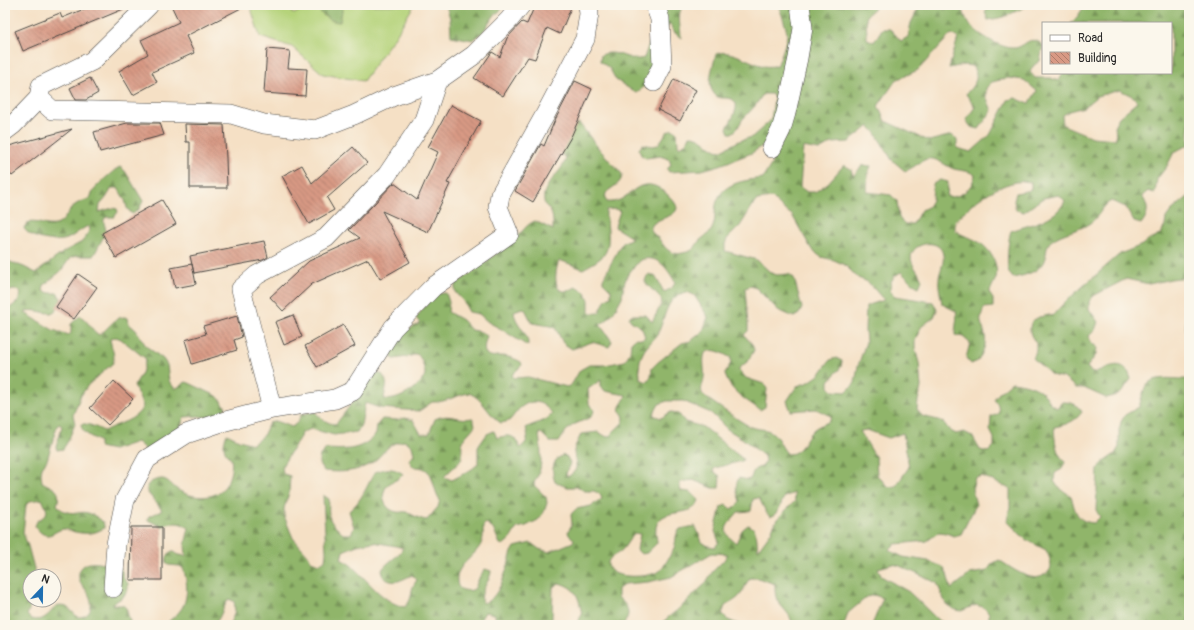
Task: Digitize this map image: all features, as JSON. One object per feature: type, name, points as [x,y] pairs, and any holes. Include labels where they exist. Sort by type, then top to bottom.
[{"type":"street","points":[[5,131],[38,98],[42,86],[92,61],[149,5]]},
{"type":"street","points":[[38,98],[52,110],[231,114],[264,124],[315,130],[354,115],[394,96],[437,81],[474,55],[509,20],[521,5]]},
{"type":"street","points":[[113,588],[116,544],[125,500],[148,459],[186,434],[222,422],[272,408],[335,399],[353,391],[393,328],[428,292],[462,266],[509,234],[498,207],[500,195],[585,39],[589,14],[588,5]]},
{"type":"street","points":[[654,82],[662,66],[660,20],[655,5]]},
{"type":"street","points":[[772,148],[781,130],[786,113],[798,58],[803,28],[800,5]]},
{"type":"street","points":[[272,408],[241,288],[257,275],[326,238],[387,176],[424,120],[437,81]]},
{"type":"green space","points":[[254,5],[282,5],[294,14],[309,5],[316,5],[325,17],[332,21],[340,22],[343,5],[414,5],[396,35],[363,81],[323,74],[292,47],[260,37],[251,8]]},
{"type":"green space","points":[[316,5],[343,5],[340,22],[333,21],[326,17],[320,12]]},
{"type":"green space","points":[[446,5],[506,5],[493,17],[483,32],[473,40],[451,36],[450,18]]},
{"type":"green space","points":[[655,5],[683,5],[679,17],[681,38],[673,31],[669,22],[651,82],[636,93],[616,80],[610,69],[600,61],[601,55],[613,53],[633,59],[644,58],[656,24]]},
{"type":"green space","points":[[779,5],[878,5],[866,16],[867,39],[874,42],[882,29],[890,29],[901,41],[908,37],[911,23],[920,5],[938,5],[945,10],[947,5],[962,5],[966,18],[971,26],[995,43],[1013,48],[1034,40],[1042,44],[1040,61],[1034,65],[1030,72],[1035,78],[1051,78],[1058,81],[1062,74],[1172,74],[1172,22],[1072,22],[1085,5],[1185,5],[1184,23],[1189,32],[1189,145],[1174,152],[1167,166],[1157,179],[1155,193],[1148,191],[1142,196],[1147,207],[1147,214],[1141,224],[1134,222],[1126,207],[1111,201],[1096,218],[1086,226],[1051,241],[1047,247],[1046,256],[1043,263],[1037,270],[1013,278],[1008,270],[1008,246],[1011,231],[1034,224],[1049,217],[1061,208],[1065,201],[1059,195],[1043,198],[1024,212],[1016,210],[1014,201],[1016,193],[1031,190],[1031,182],[1021,181],[1000,187],[979,199],[955,222],[955,230],[960,234],[982,244],[990,252],[995,262],[997,273],[989,293],[993,299],[993,307],[984,308],[981,318],[985,346],[978,361],[971,364],[966,358],[970,343],[963,337],[955,335],[957,317],[956,311],[942,304],[939,288],[939,276],[943,264],[941,249],[932,244],[921,245],[916,248],[912,253],[911,261],[922,280],[919,287],[911,282],[901,272],[892,280],[890,291],[895,296],[933,302],[937,310],[934,317],[921,327],[915,341],[921,387],[917,409],[922,416],[944,423],[949,430],[956,434],[964,432],[972,436],[980,450],[988,452],[994,446],[994,438],[990,430],[991,417],[999,413],[998,405],[994,399],[1012,382],[1035,388],[1044,394],[1050,404],[1057,408],[1062,402],[1066,402],[1076,405],[1080,409],[1082,412],[1073,421],[1054,427],[1057,450],[1065,462],[1062,469],[1055,473],[1054,481],[1058,487],[1071,496],[1077,514],[1080,518],[1088,522],[1094,523],[1100,517],[1096,510],[1098,470],[1102,463],[1115,454],[1119,447],[1119,430],[1125,415],[1139,407],[1145,388],[1149,382],[1166,378],[1189,379],[1189,625],[989,625],[989,613],[983,607],[976,605],[961,611],[953,609],[946,604],[937,583],[893,564],[878,568],[881,576],[909,592],[939,621],[950,625],[872,625],[883,598],[874,595],[867,597],[848,613],[844,625],[792,625],[789,615],[777,600],[775,594],[775,584],[758,578],[750,578],[739,597],[725,606],[722,614],[728,620],[740,625],[659,625],[681,607],[705,584],[713,571],[728,554],[712,553],[671,577],[648,582],[625,584],[618,589],[618,597],[628,610],[626,620],[623,625],[575,625],[582,615],[580,604],[574,591],[559,583],[553,587],[552,619],[547,625],[496,625],[495,614],[485,612],[477,625],[229,625],[235,608],[234,601],[228,599],[214,625],[165,625],[182,607],[185,602],[187,591],[183,568],[180,566],[168,565],[166,563],[167,557],[170,552],[186,556],[185,545],[189,528],[183,524],[176,523],[162,527],[148,520],[148,517],[162,510],[148,493],[148,484],[158,479],[163,479],[176,489],[191,495],[205,497],[218,493],[227,483],[232,465],[231,459],[224,448],[224,441],[227,434],[239,440],[253,444],[263,436],[269,423],[275,421],[292,427],[298,422],[301,414],[315,412],[327,422],[336,424],[375,373],[382,374],[386,381],[384,399],[395,399],[408,393],[423,379],[425,373],[422,362],[417,354],[394,359],[391,357],[393,347],[404,333],[420,323],[416,318],[434,294],[446,293],[449,302],[448,312],[462,320],[471,330],[481,332],[487,336],[484,348],[487,355],[513,358],[521,362],[522,365],[512,375],[514,378],[528,377],[567,387],[572,384],[580,370],[589,365],[605,365],[625,361],[630,352],[631,342],[636,338],[642,339],[645,337],[642,328],[629,318],[631,315],[646,315],[652,322],[662,303],[657,294],[645,281],[647,276],[649,274],[655,276],[664,292],[671,288],[675,282],[665,267],[657,261],[652,259],[640,260],[628,274],[624,284],[622,297],[614,312],[600,325],[612,341],[609,347],[592,342],[572,349],[563,343],[556,329],[551,326],[532,323],[525,309],[522,308],[514,311],[516,320],[528,340],[528,345],[526,345],[488,322],[479,314],[469,312],[463,301],[455,292],[455,285],[495,255],[531,223],[535,221],[553,230],[553,219],[545,205],[545,192],[564,164],[566,158],[548,142],[579,123],[600,150],[622,174],[622,178],[619,183],[606,193],[605,199],[607,202],[615,202],[644,185],[651,185],[659,188],[673,200],[677,208],[673,214],[653,224],[651,227],[652,232],[666,248],[672,252],[679,254],[689,252],[693,249],[712,229],[716,203],[724,190],[738,183],[763,178],[771,165],[778,144],[769,141],[752,153],[702,170],[669,172],[667,169],[671,165],[669,159],[660,156],[646,158],[641,155],[639,149],[643,144],[652,146],[658,145],[667,132],[672,129],[677,132],[678,145],[680,147],[685,144],[690,136],[695,136],[716,150],[720,151],[739,141],[752,137],[771,119],[774,99],[772,94],[763,94],[755,106],[742,120],[737,129],[732,133],[729,133],[727,128],[735,112],[736,104],[731,99],[716,96],[711,88],[710,80],[716,54],[734,54],[764,66],[777,66],[787,36],[786,27]],"holes":[[[951,34],[958,38],[949,68],[964,65],[972,66],[976,74],[975,81],[966,94],[975,107],[966,120],[971,127],[979,129],[992,111],[986,96],[986,88],[992,82],[1008,78],[1024,80],[1037,91],[1029,104],[1015,98],[1008,100],[990,135],[971,152],[957,148],[957,140],[952,135],[929,141],[885,121],[878,106],[896,80],[918,70]],[[1120,90],[1134,97],[1137,102],[1119,117],[1115,124],[1116,139],[1092,137],[1063,125],[1062,116],[1069,111],[1084,107],[1097,96]],[[869,126],[875,132],[892,160],[905,171],[924,160],[934,159],[951,168],[972,173],[975,175],[974,180],[965,192],[952,197],[947,197],[948,182],[940,180],[933,184],[932,200],[928,207],[921,210],[913,224],[905,224],[899,218],[897,201],[891,195],[867,192],[868,173],[871,166],[863,165],[853,176],[851,169],[844,165],[828,183],[815,192],[807,192],[800,187],[803,147],[819,150],[832,143],[849,142]],[[772,198],[792,215],[812,250],[821,257],[834,260],[845,265],[858,278],[868,282],[884,300],[866,306],[866,342],[858,366],[855,383],[846,392],[833,391],[829,387],[829,381],[841,367],[842,361],[836,358],[830,360],[819,375],[809,382],[797,386],[787,401],[791,411],[816,409],[831,416],[830,421],[813,430],[797,452],[788,454],[772,432],[748,425],[710,401],[702,393],[705,353],[708,351],[715,351],[731,358],[731,363],[725,373],[734,390],[760,410],[765,407],[767,389],[764,384],[746,378],[738,369],[748,361],[754,350],[752,344],[744,335],[748,331],[745,288],[751,286],[756,288],[778,310],[794,317],[799,314],[802,308],[794,278],[789,274],[777,275],[771,273],[757,260],[725,251],[727,239],[740,226],[757,200]],[[615,209],[620,211],[615,226],[632,238],[620,246],[603,279],[603,282],[611,290],[611,296],[606,299],[599,313],[591,313],[589,311],[589,300],[585,292],[576,287],[566,291],[560,290],[556,284],[556,272],[559,261],[583,269],[600,259],[608,246],[606,210]],[[687,292],[694,295],[708,317],[703,331],[691,341],[682,343],[657,363],[652,368],[651,376],[647,382],[640,379],[641,358],[645,349],[657,335],[667,309],[674,298]],[[601,380],[601,386],[605,391],[626,395],[619,410],[623,414],[624,418],[622,424],[610,436],[607,437],[598,432],[581,434],[574,450],[576,466],[574,472],[567,477],[566,474],[570,463],[564,455],[555,462],[553,474],[555,482],[567,487],[577,487],[585,491],[594,491],[600,494],[602,499],[591,506],[576,509],[572,513],[572,524],[568,532],[574,539],[573,542],[549,552],[539,549],[531,543],[515,547],[498,590],[489,601],[483,603],[482,595],[491,571],[485,569],[475,588],[467,591],[462,590],[458,586],[457,576],[459,571],[481,544],[483,537],[483,526],[486,523],[493,530],[500,544],[503,545],[510,539],[517,528],[526,526],[538,520],[544,512],[547,503],[546,497],[534,485],[541,463],[539,433],[541,433],[550,442],[559,442],[566,431],[573,425],[593,415],[594,409],[589,404],[588,389]],[[469,393],[478,399],[501,423],[509,421],[523,406],[532,402],[545,406],[552,414],[543,421],[526,428],[527,439],[525,444],[520,448],[516,440],[512,437],[505,436],[497,438],[494,431],[487,434],[478,447],[478,464],[469,471],[452,480],[444,477],[461,459],[462,443],[475,425],[473,418],[468,419],[449,416],[440,417],[435,419],[429,434],[421,434],[413,420],[405,418],[397,420],[382,419],[377,425],[376,434],[365,444],[347,449],[326,449],[320,455],[319,464],[324,471],[343,472],[362,468],[373,462],[391,445],[406,441],[412,446],[414,454],[409,460],[413,467],[421,468],[429,473],[440,500],[438,507],[427,520],[406,512],[393,511],[389,509],[385,502],[384,491],[390,483],[403,474],[393,469],[375,472],[361,498],[349,511],[354,527],[351,534],[343,534],[330,519],[329,499],[323,495],[326,552],[325,560],[319,564],[311,561],[308,555],[293,538],[284,516],[284,508],[289,493],[290,476],[283,474],[282,466],[303,432],[311,429],[334,435],[357,432],[361,425],[365,403],[380,408],[419,411],[432,402],[437,402]],[[667,401],[683,401],[711,413],[727,429],[743,439],[764,456],[765,462],[762,467],[754,470],[751,478],[748,480],[739,478],[737,481],[736,486],[740,501],[737,506],[731,509],[726,505],[721,507],[715,531],[719,542],[715,547],[708,546],[702,542],[695,526],[680,529],[676,536],[674,548],[661,570],[649,575],[622,575],[614,573],[609,569],[608,563],[612,557],[623,549],[634,533],[640,534],[637,550],[641,554],[647,553],[657,543],[656,527],[659,520],[664,516],[684,512],[696,506],[699,500],[690,492],[681,491],[680,482],[693,480],[713,488],[719,488],[720,476],[713,471],[715,468],[742,461],[743,459],[703,427],[685,422],[678,413],[671,412],[661,418],[653,415],[659,404]],[[867,430],[889,438],[903,433],[909,467],[896,486],[888,487],[877,475],[876,458],[860,431]],[[982,476],[1010,489],[1010,507],[1007,521],[1025,539],[1046,550],[1051,563],[1048,572],[1039,577],[1027,576],[1021,574],[999,560],[992,564],[987,571],[970,574],[951,589],[947,574],[943,567],[928,561],[903,557],[889,550],[895,544],[927,541],[939,532],[954,536],[961,534],[976,505],[972,489],[975,478]],[[794,493],[795,501],[777,519],[771,532],[758,550],[756,535],[752,527],[748,525],[742,530],[736,543],[728,535],[726,531],[728,525],[738,512],[751,511],[753,499],[759,498],[770,517],[777,512],[784,497]],[[373,542],[403,548],[382,570],[384,578],[391,581],[398,581],[412,575],[417,580],[414,584],[410,600],[405,607],[397,605],[384,597],[353,567],[341,559],[343,551],[357,545]]]},
{"type":"green space","points":[[989,5],[1027,5],[1004,17],[988,20],[985,12]]},
{"type":"green space","points":[[120,167],[125,171],[143,201],[139,209],[133,214],[131,213],[127,208],[125,200],[118,188],[112,188],[100,205],[99,212],[113,208],[117,209],[118,212],[114,217],[107,217],[104,219],[106,230],[105,234],[93,256],[76,256],[70,258],[61,271],[44,285],[43,291],[57,293],[61,298],[58,307],[51,313],[32,310],[26,311],[25,313],[53,330],[69,335],[71,333],[71,324],[80,316],[86,320],[99,335],[116,320],[124,317],[128,318],[129,324],[136,330],[146,346],[163,359],[167,365],[169,381],[175,389],[186,382],[189,383],[217,396],[226,407],[221,415],[184,417],[178,436],[145,451],[144,448],[137,442],[113,450],[99,447],[99,441],[85,432],[81,427],[81,424],[90,425],[104,431],[132,418],[143,406],[134,386],[142,373],[146,359],[121,339],[116,337],[110,339],[114,354],[113,363],[88,385],[80,397],[73,415],[75,424],[68,441],[63,449],[57,450],[56,447],[62,426],[59,424],[57,426],[47,460],[42,467],[41,474],[42,482],[56,490],[58,493],[57,505],[61,509],[72,513],[89,513],[102,521],[104,528],[96,532],[88,533],[61,529],[48,535],[44,534],[35,526],[37,521],[46,514],[46,507],[42,499],[30,501],[26,505],[23,533],[34,568],[22,568],[22,608],[30,608],[27,615],[31,619],[39,620],[55,608],[62,608],[62,605],[69,608],[77,617],[86,615],[89,613],[91,602],[88,593],[80,582],[79,572],[83,566],[99,563],[121,569],[124,579],[128,583],[128,589],[123,597],[112,604],[123,605],[126,608],[131,625],[5,625],[5,311],[16,303],[21,295],[20,291],[14,290],[5,292],[5,260],[36,273],[65,251],[82,242],[90,228],[88,226],[67,239],[56,241],[31,235],[24,228],[27,223],[31,222],[56,225],[63,221],[77,203],[90,198],[98,185]]},
{"type":"green space","points":[[1189,196],[1189,277],[1149,284],[1126,279],[1095,295],[1089,301],[1089,309],[1098,322],[1095,330],[1089,336],[1091,343],[1097,347],[1096,355],[1087,367],[1092,373],[1114,366],[1124,367],[1131,379],[1121,393],[1106,398],[1084,388],[1076,388],[1064,378],[1051,375],[1033,358],[1036,351],[1036,343],[1030,332],[1032,321],[1039,317],[1054,314],[1065,302],[1120,254],[1155,238],[1161,233],[1165,226],[1166,218],[1171,211]]},
{"type":"green space","points":[[1189,314],[1189,343],[1186,321]]},
{"type":"building","points":[[94,5],[133,5],[23,51],[15,31],[60,13],[62,18]]},
{"type":"building","points":[[171,5],[247,5],[186,36],[194,53],[152,72],[157,82],[133,95],[119,71],[148,54],[141,40],[179,22]]},
{"type":"building","points":[[535,5],[572,5],[560,34],[547,28],[535,59],[528,57],[503,96],[474,78],[492,52],[500,57],[507,38],[522,22],[527,24]]},
{"type":"building","points":[[267,49],[290,51],[288,68],[307,69],[305,96],[264,93]]},
{"type":"building","points":[[90,78],[98,93],[86,100],[76,100],[70,88]]},
{"type":"building","points":[[674,79],[696,90],[680,121],[658,110]]},
{"type":"building","points":[[575,81],[592,89],[571,137],[533,202],[515,191],[541,144],[544,146],[555,120]]},
{"type":"building","points":[[451,105],[481,121],[447,183],[450,184],[428,232],[382,211],[410,262],[380,279],[368,259],[312,284],[283,311],[270,297],[309,261],[360,238],[349,230],[394,183],[417,200],[438,152],[428,147]]},
{"type":"building","points":[[127,123],[160,123],[164,135],[100,152],[94,132]]},
{"type":"building","points":[[185,124],[224,125],[227,188],[190,188],[190,142],[186,142]]},
{"type":"building","points":[[72,129],[12,176],[5,168],[5,147]]},
{"type":"building","points":[[353,147],[367,163],[327,198],[334,210],[309,224],[282,176],[302,165],[312,183]]},
{"type":"building","points":[[162,200],[176,224],[116,258],[102,233]]},
{"type":"building","points":[[264,241],[268,257],[263,260],[194,273],[190,256]]},
{"type":"building","points":[[192,264],[196,284],[175,288],[171,268]]},
{"type":"building","points":[[78,274],[97,287],[74,319],[56,307]]},
{"type":"building","points":[[293,315],[302,337],[284,345],[275,322]]},
{"type":"building","points":[[237,316],[242,337],[234,340],[237,350],[192,364],[185,340],[206,334],[203,326]]},
{"type":"building","points":[[343,325],[355,346],[317,367],[305,346]]},
{"type":"building","points":[[114,381],[133,399],[108,425],[90,408]]},
{"type":"building","points":[[131,527],[162,527],[162,580],[130,580]]}]
